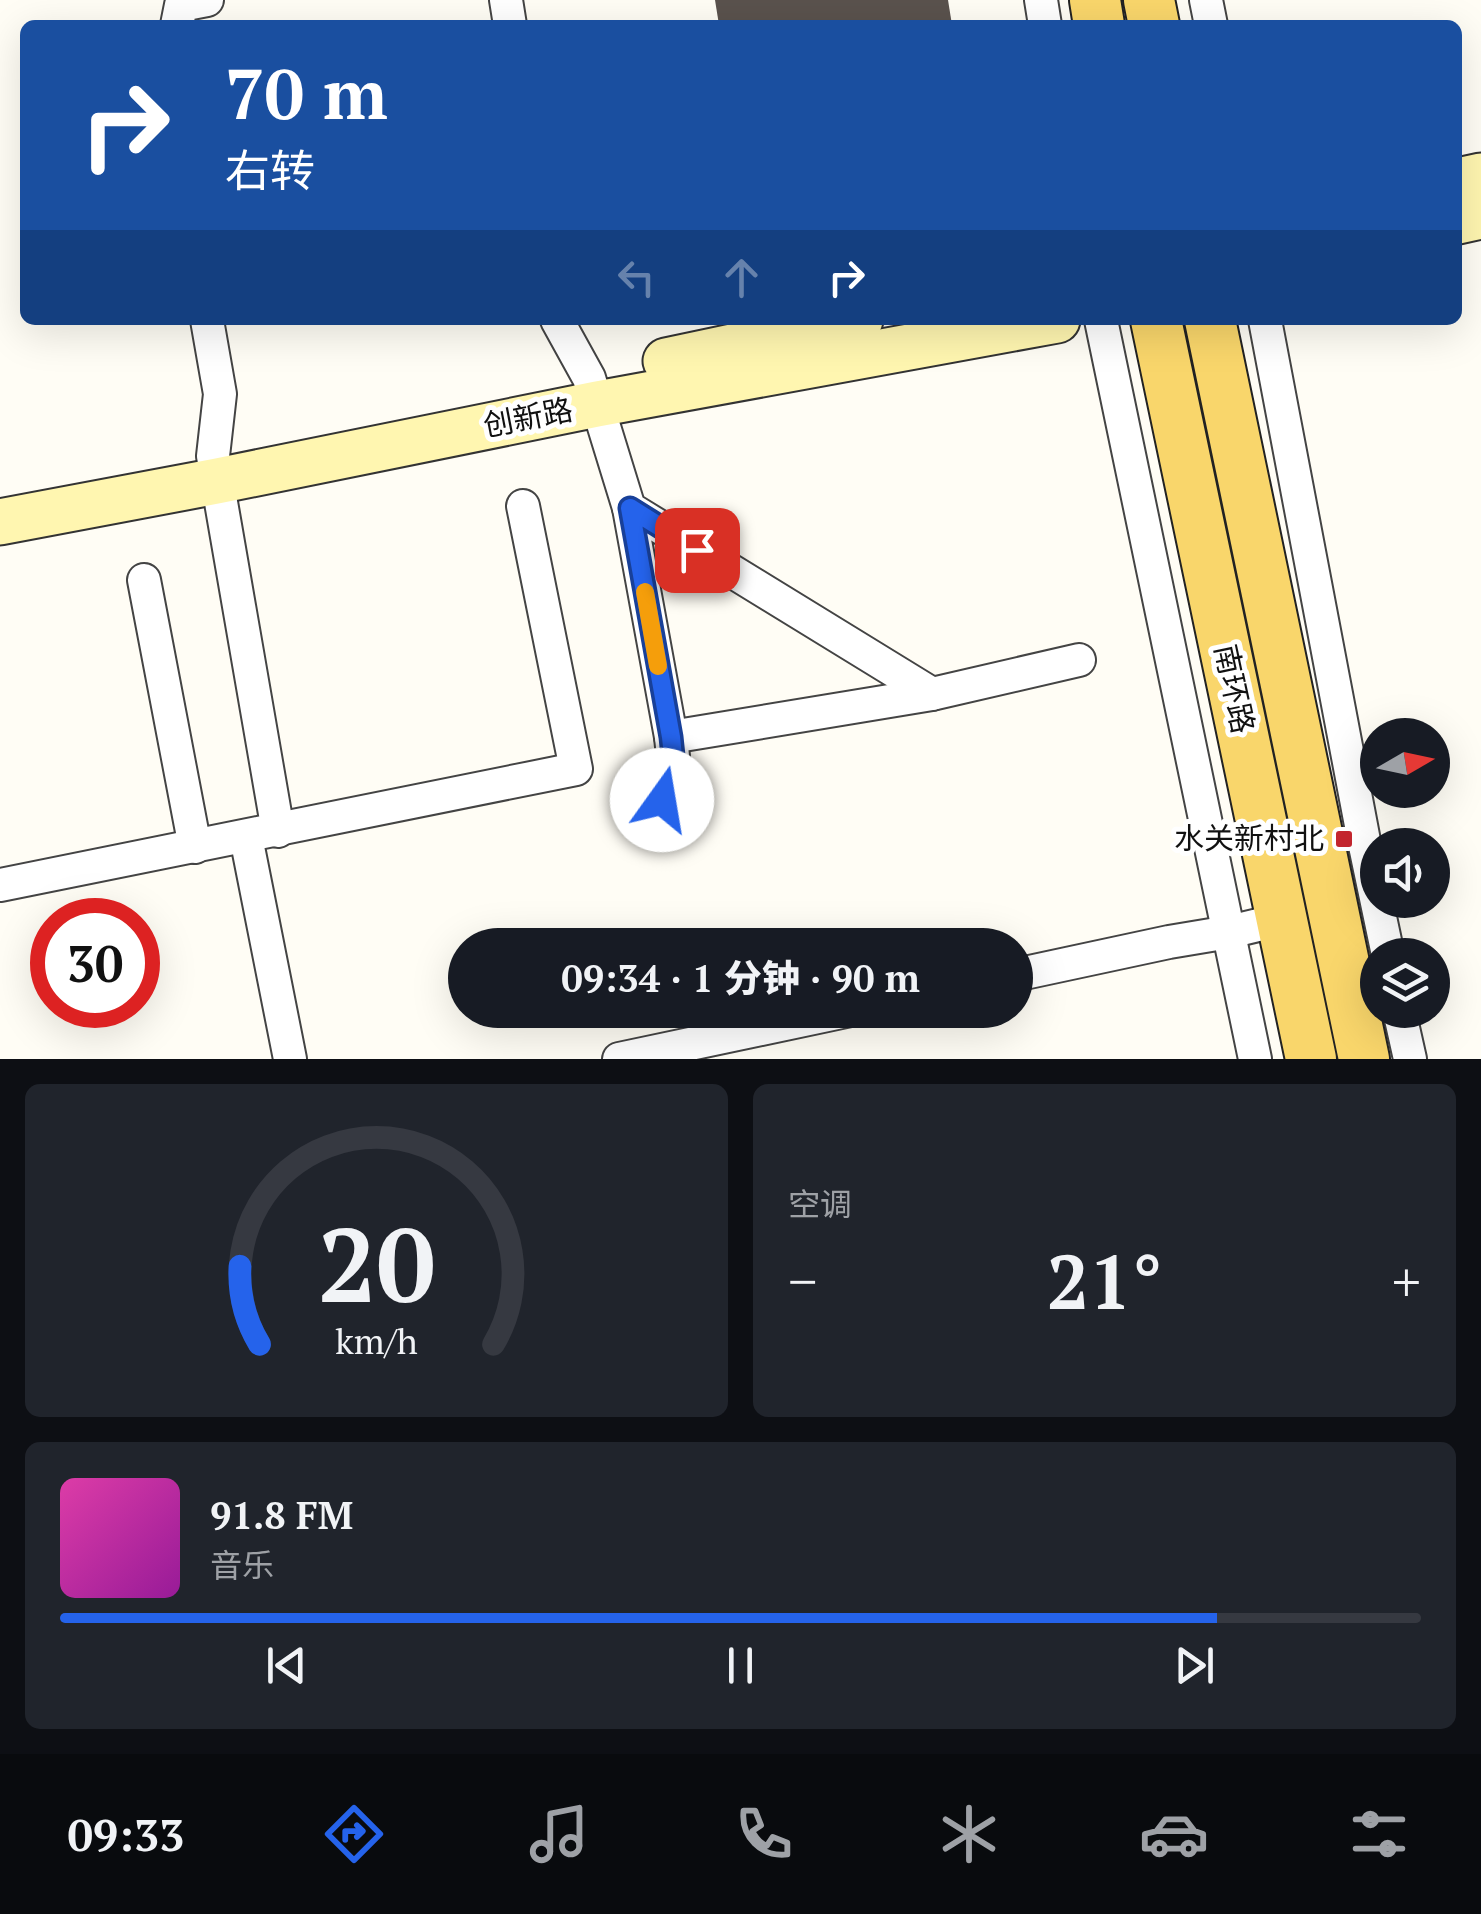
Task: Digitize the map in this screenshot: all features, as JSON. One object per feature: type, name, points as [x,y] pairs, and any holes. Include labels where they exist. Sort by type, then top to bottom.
[{"type":"main road","name":"南环路","points":[[1157,325],[1311,1059]]},
{"type":"main road","name":"南环路","points":[[1211,325],[1364,1059]]},
{"type":"street","points":[[178,20],[181,5],[207,0]]},
{"type":"street","points":[[208,325],[220,394],[215,468],[290,1059]]},
{"type":"street","points":[[560,325],[593,391],[630,508],[671,737],[674,766],[662,800]]},
{"type":"street","name":"创新路","points":[[593,391],[841,325]]},
{"type":"street","name":"创新路","points":[[0,522],[215,468],[593,391],[1024,325]]},
{"type":"street","points":[[1102,325],[1255,1059]]},
{"type":"street","points":[[1267,325],[1385,938]]},
{"type":"street","name":"创新路","points":[[0,494],[215,468]]},
{"type":"street","points":[[0,885],[576,770],[523,506]]},
{"type":"street","points":[[630,508],[932,694]]},
{"type":"street","points":[[1287,680],[1312,566]]},
{"type":"street","points":[[144,580],[195,847]]},
{"type":"street","points":[[671,737],[932,694],[1079,660]]},
{"type":"street","points":[[1033,971],[1283,919]]},
{"type":"street","points":[[620,1059],[766,1028]]},
{"type":"street","points":[[1403,1028],[1410,1059]]},
{"type":"building","points":[[715,0],[948,0],[951,20],[718,20]]},
{"type":"slow traffic","points":[[645,592],[658,666]]},
{"type":"place","name":"水关新村北","points":[[1344,839]]},
{"type":"route","points":[[662,800],[674,766],[671,737],[630,508],[697,550]]}]
